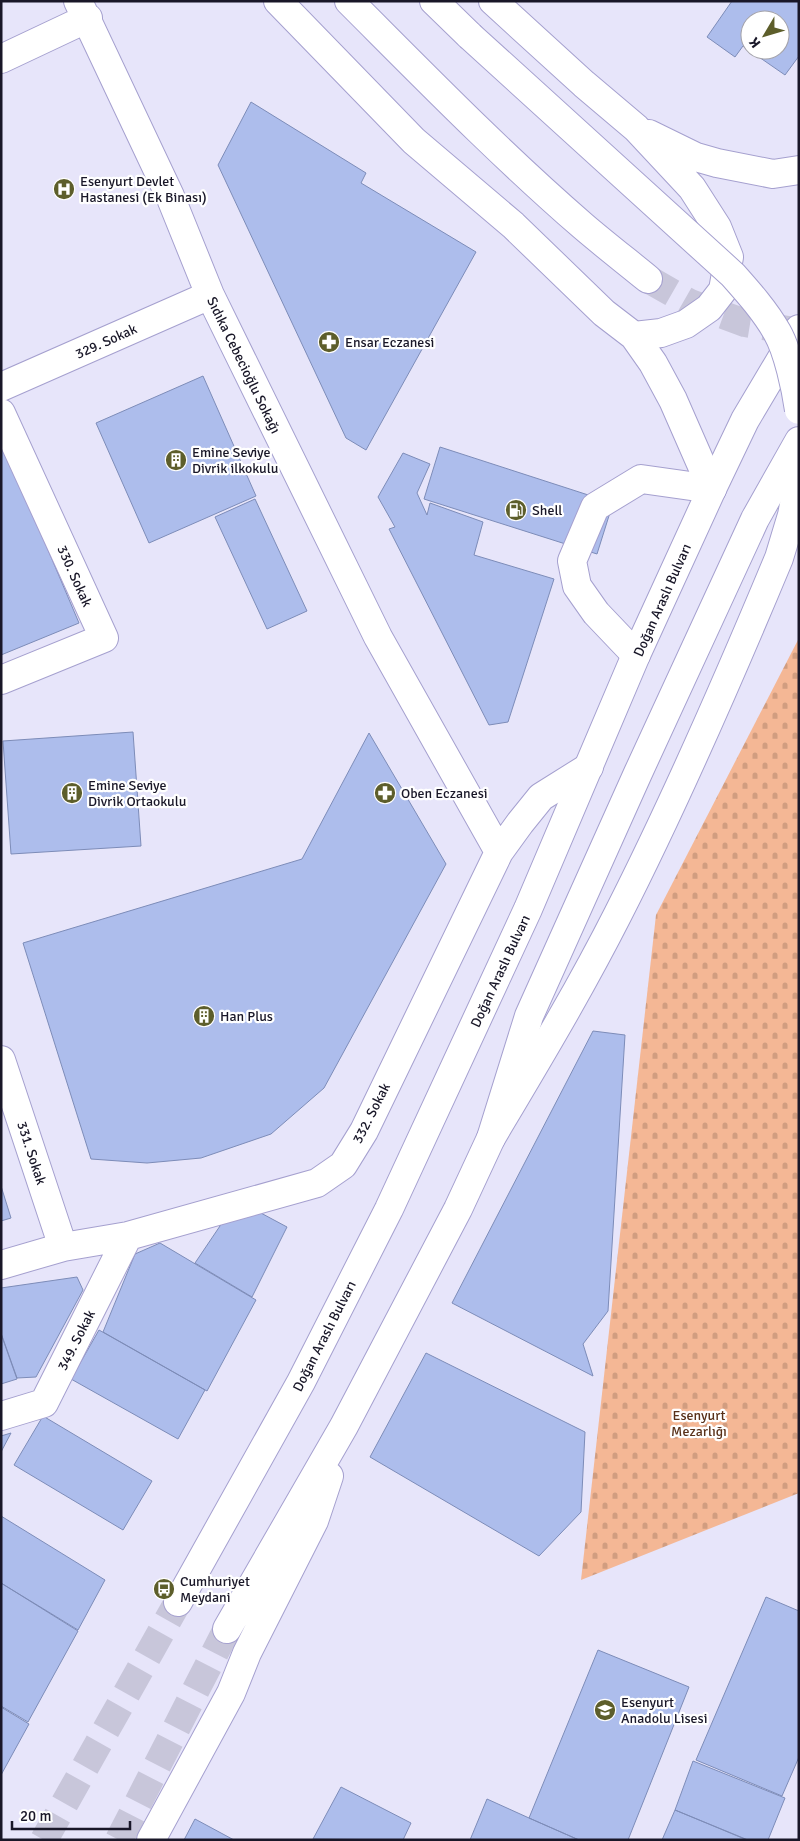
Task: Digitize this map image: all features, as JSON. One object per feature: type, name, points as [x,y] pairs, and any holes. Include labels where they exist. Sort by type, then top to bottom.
[{"type":"main road","points":[[278,1],[414,141],[513,225],[604,313],[634,336],[653,363],[673,400],[712,489]]},
{"type":"main road","points":[[349,1],[456,108],[522,170],[583,226],[648,279]]},
{"type":"main road","points":[[434,1],[733,275],[758,302],[778,334],[793,380],[799,410]]},
{"type":"main road","points":[[493,1],[584,84],[636,128],[692,188],[717,228],[729,257],[723,290],[709,308],[686,324],[661,333],[634,336]]},
{"type":"main road","points":[[1,59],[83,10]]},
{"type":"main road","name":"Sıdıka Cebecioğlu Sokağı","points":[[83,10],[170,196],[210,295],[378,637],[499,852]]},
{"type":"main road","points":[[636,128],[696,157],[717,163],[773,174],[799,170]]},
{"type":"main road","name":"329. Sokak","points":[[1,387],[210,295]]},
{"type":"main road","name":"Doğan Araslı Bulvarı","points":[[178,1602],[301,1382],[389,1209],[528,909],[636,656],[712,489],[745,420],[799,329]]},
{"type":"main road","name":"330. Sokak","points":[[1,413],[104,638],[1,680]]},
{"type":"main road","points":[[491,1138],[529,1016],[755,519],[799,441]]},
{"type":"main road","points":[[227,1629],[344,1426],[458,1209],[491,1138],[567,1011],[618,914],[669,810],[779,558],[792,516],[799,478]]},
{"type":"main road","points":[[636,656],[596,613],[577,586],[572,561],[595,507],[641,479],[712,489]]},
{"type":"main road","name":"332. Sokak","points":[[1,1265],[63,1247],[128,1236],[317,1183],[343,1165],[364,1131],[499,852],[541,797],[589,766]]},
{"type":"main road","name":"331. Sokak","points":[[1,1060],[63,1247]]},
{"type":"main road","name":"349. Sokak","points":[[1,1416],[44,1403],[128,1236]]},
{"type":"main road","points":[[151,1840],[231,1693],[247,1653],[314,1522],[344,1426]]},
{"type":"green space","name":"Esenyurt Mezarlığı","points":[[799,638],[799,1493],[581,1580],[656,915]]},
{"type":"building","points":[[732,1],[799,1],[799,56],[785,75],[763,60],[790,60],[790,10],[740,10],[740,50],[735,57],[707,37]]},
{"type":"building","points":[[251,102],[366,173],[361,183],[476,252],[366,450],[346,438],[218,165]]},
{"type":"building","name":"Emine Seviye Divrik ilkokulu","points":[[203,376],[256,496],[149,543],[96,423]]},
{"type":"building","points":[[1,439],[79,623],[1,655]]},
{"type":"building","points":[[440,447],[613,503],[597,554],[424,499]]},
{"type":"building","points":[[403,453],[430,464],[417,493],[427,515],[430,503],[483,522],[474,555],[554,579],[508,722],[489,725],[389,529],[395,527],[378,497]]},
{"type":"building","points":[[255,499],[307,611],[267,629],[215,517]]},
{"type":"building","name":"Emine Seviye Divrik Ortaokulu","points":[[133,732],[141,846],[11,854],[3,741]]},
{"type":"building","name":"Han Plus","points":[[369,733],[446,864],[324,1088],[271,1134],[201,1158],[147,1163],[91,1159],[23,943],[302,859]]},
{"type":"building","points":[[593,1031],[625,1035],[608,1311],[583,1344],[593,1376],[452,1303]]},
{"type":"building","points":[[1,1186],[11,1218],[1,1221]]},
{"type":"building","points":[[259,1212],[287,1227],[252,1297],[195,1263],[222,1223]]},
{"type":"building","points":[[160,1243],[256,1300],[207,1391],[103,1332],[135,1254]]},
{"type":"building","points":[[77,1277],[83,1290],[36,1377],[17,1378],[1,1333],[1,1288]]},
{"type":"building","points":[[99,1330],[205,1390],[178,1439],[71,1379]]},
{"type":"building","points":[[1,1334],[17,1379],[1,1384]]},
{"type":"building","points":[[426,1353],[585,1432],[581,1512],[539,1556],[370,1457]]},
{"type":"building","points":[[43,1416],[152,1481],[123,1530],[14,1465]]},
{"type":"building","points":[[11,1433],[1,1452],[1,1436]]},
{"type":"building","points":[[1,1516],[105,1580],[78,1630],[1,1583]]},
{"type":"building","points":[[1,1583],[78,1631],[28,1722],[1,1706]]},
{"type":"building","points":[[766,1597],[799,1611],[799,1757],[782,1796],[696,1760]]},
{"type":"building","points":[[598,1650],[689,1687],[628,1840],[579,1840],[529,1818]]},
{"type":"building","points":[[1,1707],[29,1724],[1,1775]]},
{"type":"building","points":[[693,1761],[785,1798],[768,1840],[748,1840],[675,1810]]},
{"type":"building","points":[[341,1787],[411,1823],[403,1840],[313,1839]]},
{"type":"building","points":[[487,1799],[529,1818],[579,1840],[470,1840]]},
{"type":"building","points":[[675,1810],[747,1840],[662,1840]]},
{"type":"building","points":[[195,1819],[234,1840],[184,1840]]},
{"type":"tunnel","points":[[648,279],[690,303],[745,323],[794,331]]},
{"type":"tunnel","points":[[44,1840],[178,1602]]},
{"type":"tunnel","points":[[119,1840],[227,1629]]},
{"type":"place","name":"Esenyurt Devlet Hastanesi (Ek Binası)","points":[[64,189]]},
{"type":"place","name":"Ensar Eczanesi","points":[[329,342]]},
{"type":"place","name":"Emine Seviye Divrik ilkokulu","points":[[176,460]]},
{"type":"place","name":"Shell","points":[[516,510]]},
{"type":"place","name":"Emine Seviye Divrik Ortaokulu","points":[[72,793]]},
{"type":"place","name":"Oben Eczanesi","points":[[385,793]]},
{"type":"place","name":"Han Plus","points":[[204,1016]]},
{"type":"place","name":"Cumhuriyet Meydani","points":[[164,1589]]},
{"type":"place","name":"Esenyurt Anadolu Lisesi","points":[[605,1710]]}]
